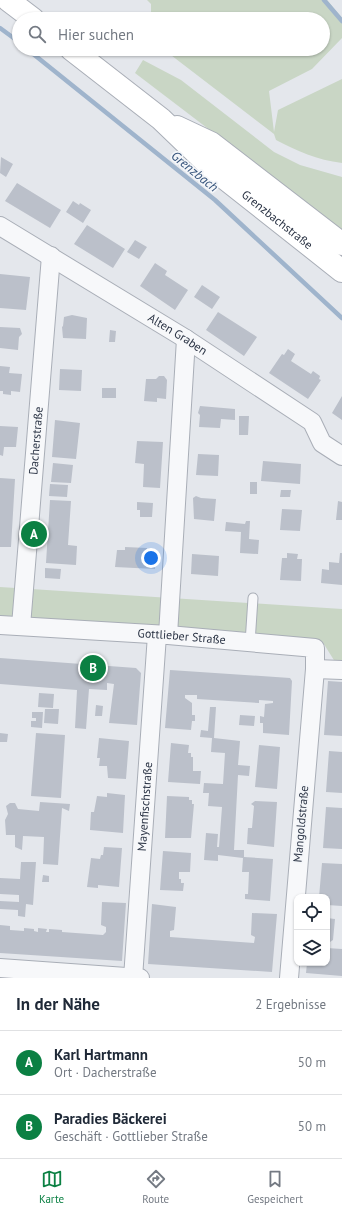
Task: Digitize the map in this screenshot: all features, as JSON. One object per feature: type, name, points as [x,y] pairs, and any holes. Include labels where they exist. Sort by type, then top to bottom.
[{"type":"street","points":[[8,0],[24,12]]},
{"type":"street","name":"Grenzbachstraße","points":[[81,56],[161,119],[213,169],[342,271]]},
{"type":"street","name":"Grenzbachstraße","points":[[161,119],[211,143],[342,244]]},
{"type":"street","name":"Alten Graben","points":[[0,226],[52,256],[186,339],[312,422],[322,443],[342,456]]},
{"type":"street","name":"Dacherstraße","points":[[21,626],[52,256]]},
{"type":"street","name":"Mayenfischstraße","points":[[134,978],[186,339]]},
{"type":"street","name":"Gottlieber Straße","points":[[0,625],[162,635],[315,648],[315,669]]},
{"type":"street","points":[[315,669],[342,670]]},
{"type":"street","name":"Mangoldstraße","points":[[288,978],[315,669]]},
{"type":"street","points":[[0,968],[140,978]]},
{"type":"lane","points":[[250,643],[253,598]]},
{"type":"green space","points":[[147,0],[327,0],[342,18],[342,38],[330,50],[330,12],[151,12],[151,4]]},
{"type":"green space","points":[[172,56],[325,56],[312,69],[269,91],[274,132],[278,110],[342,79],[342,163],[324,160],[292,148],[276,140],[274,134]]},
{"type":"green space","points":[[143,60],[181,80],[274,152],[300,165],[342,177],[342,231],[135,73]]},
{"type":"green space","points":[[0,587],[342,609],[342,665],[337,665],[322,641],[0,619]]},
{"type":"building","points":[[1,157],[13,164],[6,177],[0,173]]},
{"type":"building","points":[[17,183],[61,210],[50,228],[5,201]]},
{"type":"building","points":[[73,201],[79,205],[80,203],[91,210],[83,223],[66,212]]},
{"type":"building","points":[[87,225],[125,249],[113,268],[74,244]]},
{"type":"building","points":[[135,240],[147,247],[139,259],[127,252]]},
{"type":"building","points":[[155,263],[167,271],[165,275],[188,290],[175,310],[140,286]]},
{"type":"building","points":[[0,274],[30,277],[26,310],[0,308]]},
{"type":"building","points":[[202,285],[220,297],[212,309],[194,297]]},
{"type":"building","points":[[218,312],[257,337],[244,356],[206,330]]},
{"type":"building","points":[[72,315],[87,318],[86,339],[63,338],[62,327],[64,317]]},
{"type":"building","points":[[0,327],[20,328],[22,334],[19,337],[18,350],[0,348]]},
{"type":"building","points":[[110,330],[116,331],[115,342],[109,342]]},
{"type":"building","points":[[288,349],[295,354],[291,361],[311,374],[313,371],[320,376],[319,379],[321,380],[308,399],[269,373],[282,354],[284,355]]},
{"type":"building","points":[[0,366],[10,367],[9,373],[22,374],[20,392],[11,391],[11,395],[3,394],[3,391],[0,391]]},
{"type":"building","points":[[60,369],[82,370],[81,391],[59,390]]},
{"type":"building","points":[[159,376],[164,376],[167,380],[166,399],[157,398],[157,402],[144,401],[146,379],[156,379]]},
{"type":"building","points":[[102,388],[116,388],[116,398],[102,398]]},
{"type":"building","points":[[342,396],[342,420],[332,413]]},
{"type":"building","points":[[200,406],[235,409],[235,420],[221,419],[220,428],[199,427],[200,415],[198,413]]},
{"type":"building","points":[[239,416],[249,416],[248,435],[239,435]]},
{"type":"building","points":[[55,420],[80,423],[76,459],[52,457]]},
{"type":"building","points":[[0,426],[18,427],[16,447],[4,447],[3,456],[0,455]]},
{"type":"building","points":[[137,441],[163,442],[160,488],[143,487],[144,464],[135,463]]},
{"type":"building","points":[[198,454],[219,455],[218,476],[196,475]]},
{"type":"building","points":[[263,461],[301,464],[300,484],[261,481]]},
{"type":"building","points":[[53,463],[73,465],[71,483],[51,482]]},
{"type":"building","points":[[0,478],[15,479],[11,547],[0,547]]},
{"type":"building","points":[[250,482],[257,482],[257,494],[250,494]]},
{"type":"building","points":[[50,484],[68,485],[67,497],[49,496]]},
{"type":"building","points":[[281,490],[291,490],[290,497],[280,497]]},
{"type":"building","points":[[196,496],[201,498],[216,499],[214,521],[194,519],[193,498]]},
{"type":"building","points":[[50,500],[71,501],[68,545],[77,546],[76,565],[46,563]]},
{"type":"building","points":[[338,501],[342,502],[342,520],[336,520]]},
{"type":"building","points":[[137,502],[153,503],[152,517],[140,517],[140,510],[137,510]]},
{"type":"building","points":[[282,509],[302,510],[300,531],[280,530]]},
{"type":"building","points":[[246,521],[250,521],[249,539],[259,540],[258,554],[240,553],[241,532],[225,531],[226,522],[245,524]]},
{"type":"building","points":[[125,547],[147,548],[147,551],[156,552],[155,569],[115,567],[117,550],[125,550]]},
{"type":"building","points":[[287,553],[298,554],[297,559],[302,559],[301,581],[280,580],[282,558],[287,558]]},
{"type":"building","points":[[340,553],[342,553],[342,585],[321,583],[322,569],[329,570],[329,562],[339,563]]},
{"type":"building","points":[[192,554],[219,556],[218,576],[191,574]]},
{"type":"building","points":[[45,568],[61,569],[60,579],[45,578]]},
{"type":"building","points":[[0,658],[136,668],[141,673],[137,725],[109,723],[114,684],[107,683],[107,690],[89,689],[86,729],[75,728],[77,690],[0,684]]},
{"type":"building","points":[[170,670],[290,678],[292,681],[289,735],[263,733],[263,723],[260,723],[260,716],[264,717],[265,704],[273,703],[273,701],[259,700],[259,703],[197,699],[197,695],[185,695],[185,698],[192,703],[192,715],[195,715],[195,721],[192,721],[191,730],[165,728]]},
{"type":"building","points":[[328,681],[342,682],[342,736],[324,735]]},
{"type":"building","points":[[39,693],[54,694],[53,708],[38,707]]},
{"type":"building","points":[[96,705],[103,706],[102,716],[95,716]]},
{"type":"building","points":[[210,707],[216,707],[214,738],[240,741],[238,765],[250,766],[249,776],[238,775],[234,850],[244,850],[244,857],[273,859],[270,901],[245,899],[245,894],[248,894],[249,872],[242,872],[243,858],[218,855],[218,861],[204,860],[206,833],[218,834],[217,847],[219,847],[222,807],[208,806],[209,793],[203,793],[204,783],[223,784],[225,753],[211,752],[212,738],[200,737],[201,730],[208,731]]},
{"type":"building","points":[[45,709],[59,709],[58,724],[44,723]]},
{"type":"building","points":[[32,712],[43,712],[42,728],[31,727],[31,721],[36,721],[36,718],[32,718]]},
{"type":"building","points":[[240,715],[255,716],[254,726],[239,725]]},
{"type":"building","points":[[0,733],[8,734],[7,742],[0,742]]},
{"type":"building","points":[[36,733],[65,735],[61,798],[31,796]]},
{"type":"building","points":[[99,738],[129,741],[126,779],[108,778],[107,766],[99,766],[100,758],[97,758]]},
{"type":"building","points":[[171,743],[189,745],[188,753],[191,753],[191,757],[193,757],[193,771],[201,771],[200,784],[168,782]]},
{"type":"building","points":[[259,745],[280,747],[277,789],[255,787]]},
{"type":"building","points":[[329,751],[342,752],[342,793],[326,792]]},
{"type":"building","points":[[107,793],[125,795],[123,833],[90,830],[91,812],[94,812],[97,796],[107,797]]},
{"type":"building","points":[[167,796],[189,797],[189,800],[192,800],[192,804],[194,804],[191,838],[165,838]]},
{"type":"building","points":[[255,801],[277,802],[274,847],[247,844],[248,828],[252,828],[254,806],[251,804]]},
{"type":"building","points":[[40,802],[70,804],[69,811],[62,808],[58,865],[43,864],[44,837],[23,836],[22,850],[15,847],[15,835],[6,835],[5,820],[8,814],[6,806],[10,803],[15,803],[18,809],[39,811]]},
{"type":"building","points":[[326,807],[342,808],[342,849],[323,848]]},
{"type":"building","points":[[104,847],[122,848],[119,887],[98,885],[98,888],[87,887],[91,858],[100,859],[101,855],[103,855]]},
{"type":"building","points":[[163,851],[191,853],[190,872],[179,872],[179,879],[181,879],[181,883],[184,883],[183,891],[160,890]]},
{"type":"building","points":[[21,862],[36,862],[33,905],[26,904],[25,917],[18,916],[18,910],[0,909],[0,901],[19,902],[19,895],[0,894],[0,878],[20,879]]},
{"type":"building","points":[[322,863],[342,864],[342,906],[330,905],[330,894],[319,894]]},
{"type":"building","points":[[43,875],[49,876],[49,882],[42,882]]},
{"type":"building","points":[[102,902],[126,903],[122,961],[0,953],[0,925],[10,926],[10,930],[24,931],[24,928],[34,929],[34,931],[38,932],[38,928],[47,929],[46,932],[49,932],[49,929],[62,930],[62,932],[103,935],[106,932],[106,927],[101,925]]},
{"type":"building","points":[[152,904],[176,907],[174,930],[170,931],[170,937],[254,943],[255,937],[251,935],[252,913],[277,914],[272,972],[148,964]]},
{"type":"building","points":[[330,918],[335,919],[333,940],[330,942]]},
{"type":"building","points":[[330,948],[342,949],[342,976],[306,973],[307,966],[330,966]]},
{"type":"waterway","points":[[324,0],[342,21]]},
{"type":"waterway","name":"Grenzbach","points":[[0,28],[12,37]]},
{"type":"waterway","name":"Grenzbach","points":[[36,56],[215,200],[342,318]]},
{"type":"place","name":"Karl Hartmann","points":[[34,534]]},
{"type":"place","name":"Paradies Bäckerei","points":[[93,668]]}]
